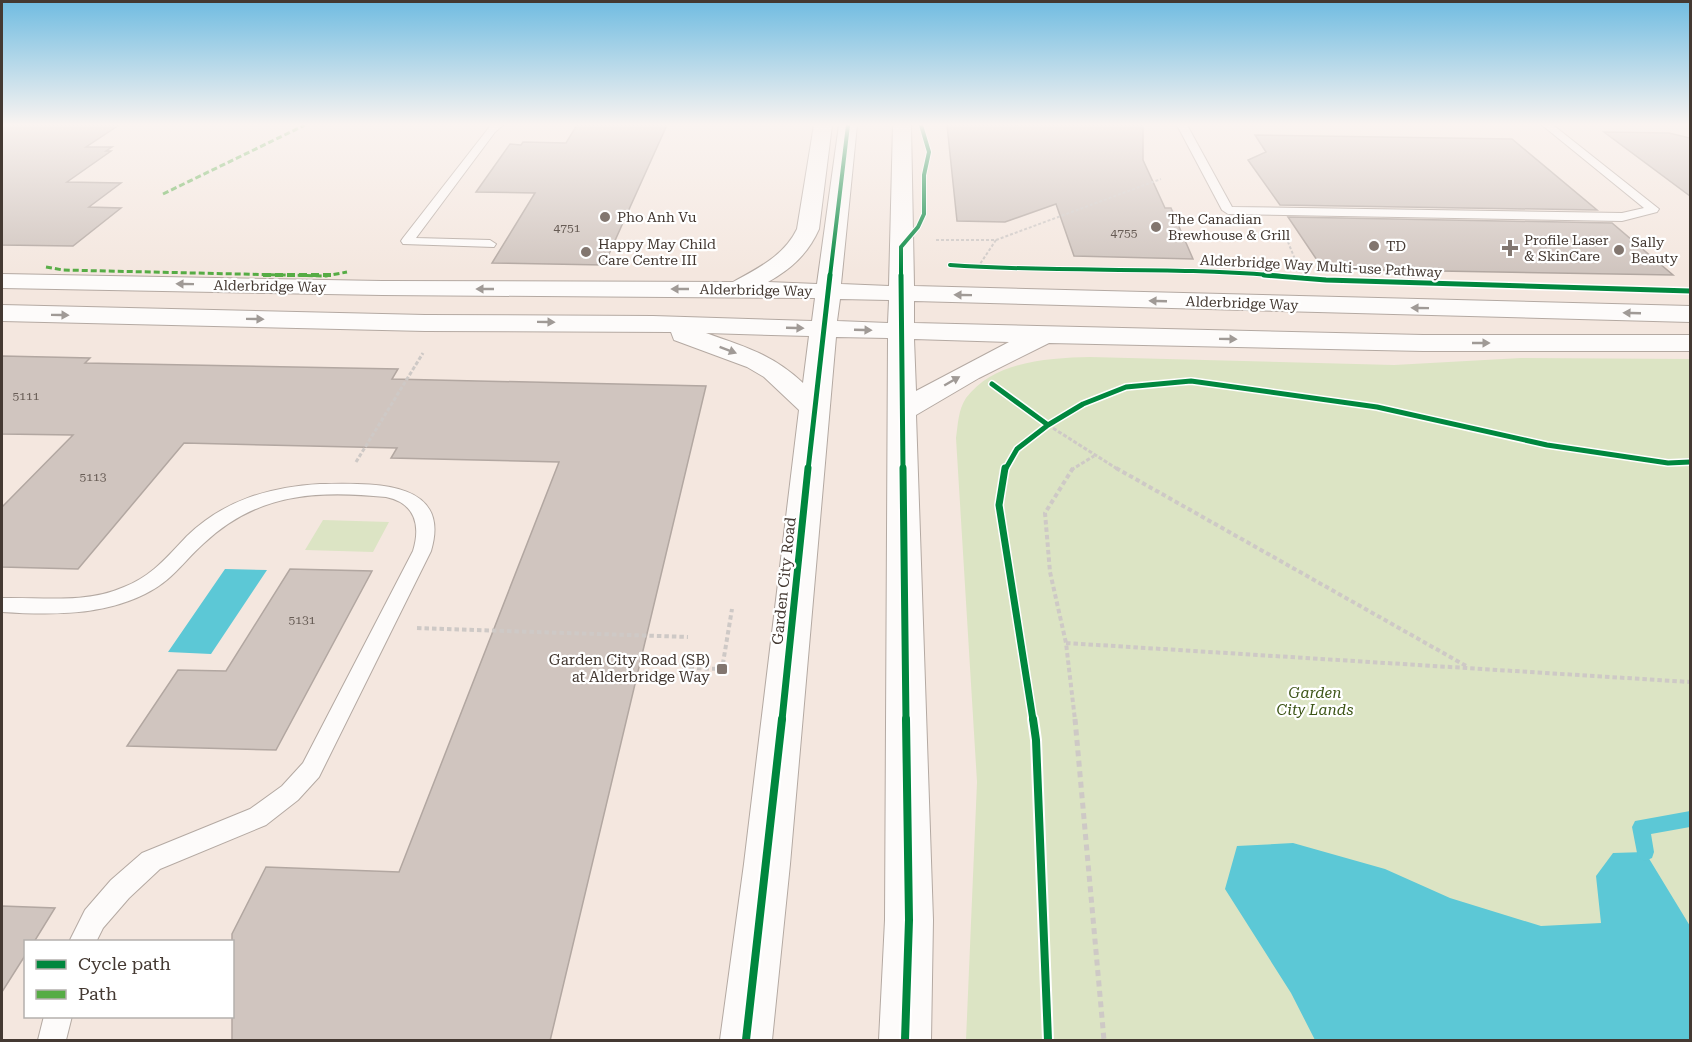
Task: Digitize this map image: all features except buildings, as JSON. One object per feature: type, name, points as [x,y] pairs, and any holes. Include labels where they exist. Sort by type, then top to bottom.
[{"type":"main road","points":[[738,289],[780,265],[803,244],[808,229],[816,174]]},
{"type":"main road","name":"Garden City Road","points":[[746,1041],[768,864],[814,408],[842,174]]},
{"type":"main road","points":[[902,174],[901,331],[909,920],[905,1041]]},
{"type":"main road","name":"Alderbridge Way","points":[[2,281],[394,288],[738,289],[1690,315]]},
{"type":"main road","points":[[2,313],[425,323],[653,324],[1423,343],[1690,344]]},
{"type":"main road","points":[[653,324],[757,361],[774,370],[814,408]]},
{"type":"main road","points":[[902,411],[969,372],[1044,335]]},
{"type":"lane","points":[[458,174],[407,241],[490,244]]},
{"type":"lane","points":[[1208,174],[1228,210],[1622,217],[1653,209],[1608,174]]},
{"type":"lane","points":[[2,605],[83,605],[120,597],[172,567],[192,543],[231,511],[278,493],[310,490],[386,491],[406,497],[420,507],[426,520],[427,536],[422,551],[311,770],[290,793],[258,817],[151,861],[120,889],[94,919],[83,940]]},
{"type":"lane","points":[[52,1041],[58,1018]]},
{"type":"path","points":[[936,240],[996,240],[1161,179]]},
{"type":"path","points":[[1285,234],[1302,278]]},
{"type":"path","points":[[987,268],[977,267],[996,240]]},
{"type":"path","points":[[338,490],[423,353]]},
{"type":"path","points":[[1038,418],[1094,456],[1469,668]]},
{"type":"path","points":[[1038,432],[1057,420]]},
{"type":"path","points":[[1094,456],[1072,469],[1045,513],[1050,572],[1066,643],[1080,764],[1104,1041]]},
{"type":"path","points":[[682,668],[722,669],[732,609]]},
{"type":"path","points":[[384,627],[688,637]]},
{"type":"path","points":[[1066,643],[1690,682]]},
{"type":"green space","name":"Garden City Lands","points":[[1090,357],[1394,365],[1521,358],[1690,359],[1690,1040],[966,1040],[977,782],[956,438],[959,418],[966,398],[991,376],[1006,369],[1040,361]]},
{"type":"green space","points":[[323,520],[389,522],[373,552],[305,550]]},
{"type":"water","points":[[225,569],[267,570],[211,654],[168,652]]},
{"type":"water","points":[[1293,843],[1385,869],[1450,898],[1541,926],[1601,923],[1596,876],[1613,853],[1645,852],[1690,926],[1690,1040],[1315,1040],[1291,993],[1225,889],[1237,846]]},
{"type":"waterway","points":[[1645,852],[1641,827],[1690,819]]},
{"type":"marked path","points":[[163,194],[205,174]]},
{"type":"marked path","points":[[46,267],[63,270],[326,276],[347,272]]},
{"type":"cycle path","points":[[746,1040],[767,864],[814,408],[842,174]]},
{"type":"cycle path","points":[[905,1040],[909,920],[901,247],[918,227],[924,214],[924,174]]},
{"type":"cycle path","name":"Alderbridge Way Multi-use Pathway","points":[[950,265],[1008,269],[1235,272],[1326,280],[1690,291]]},
{"type":"cycle path","points":[[1048,425],[1083,404],[1126,387],[1191,381],[1377,407],[1547,445],[1668,463],[1690,462]]},
{"type":"cycle path","points":[[992,384],[1048,425],[1017,449],[1011,457],[1002,477],[999,505],[1036,740],[1048,1040]]},
{"type":"place","name":"Pho Anh Vu","points":[[605,217]]},
{"type":"place","name":"The Canadian Brewhouse & Grill","points":[[1156,227]]},
{"type":"place","name":"TD","points":[[1374,246]]},
{"type":"place","name":"Profile Laser & SkinCare","points":[[1510,248]]},
{"type":"place","name":"Sally Beauty","points":[[1619,250]]},
{"type":"place","name":"Happy May Child Care Centre III","points":[[586,252]]},
{"type":"place","name":"Garden City Road (SB) at Alderbridge Way","points":[[722,669]]}]
